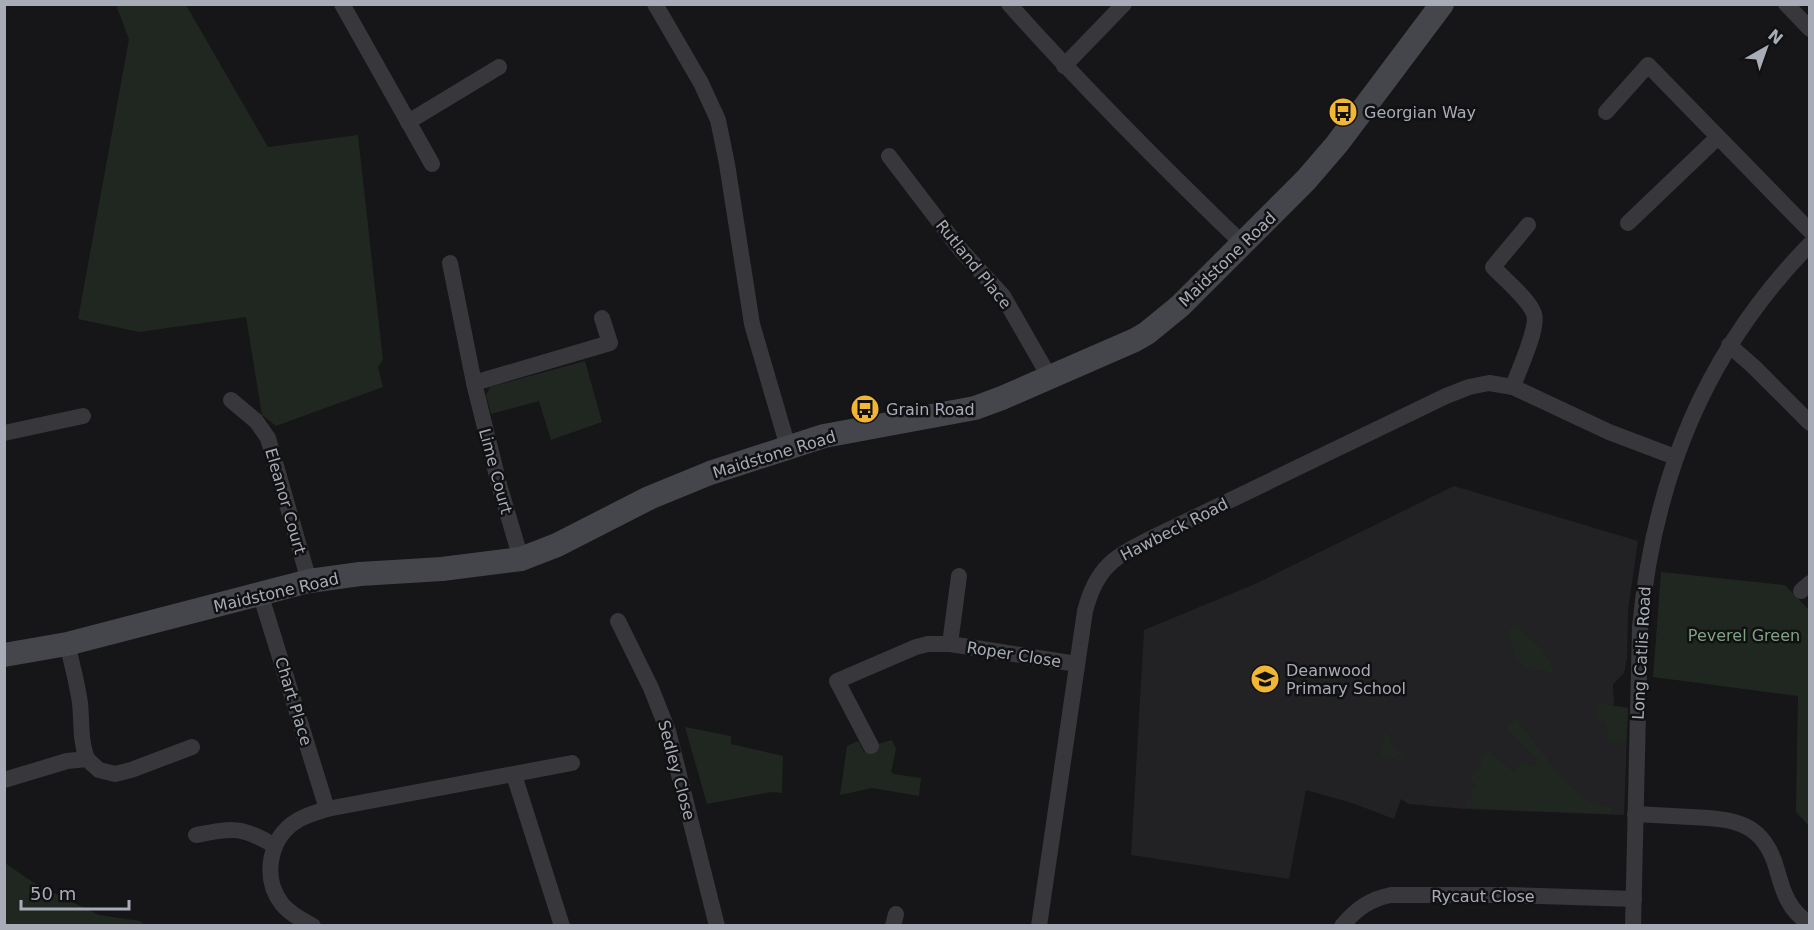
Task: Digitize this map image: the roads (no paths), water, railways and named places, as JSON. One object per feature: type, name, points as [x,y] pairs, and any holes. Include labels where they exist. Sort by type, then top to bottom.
[{"type":"street","points":[[342,4],[432,164]]},
{"type":"street","points":[[655,4],[701,83],[718,120],[752,324],[788,447]]},
{"type":"street","points":[[1009,4],[1064,66],[1148,152],[1244,244]]},
{"type":"street","points":[[1064,66],[1125,4]]},
{"type":"street","name":"Maidstone Road","points":[[4,655],[67,644],[309,581],[360,574],[442,569],[520,559],[565,542],[670,488],[788,447],[824,436],[975,408],[1050,378],[1146,333],[1180,306],[1244,244],[1321,163],[1442,4]]},
{"type":"street","points":[[1786,4],[1809,29]]},
{"type":"street","points":[[1606,112],[1648,65],[1809,231]]},
{"type":"street","points":[[408,122],[499,67]]},
{"type":"street","points":[[1628,223],[1718,137]]},
{"type":"street","name":"Rutland Place","points":[[889,156],[960,249],[1003,296],[1050,378]]},
{"type":"street","points":[[1513,387],[1532,334],[1534,313],[1493,267],[1528,225]]},
{"type":"street","name":"Long Catlis Road","points":[[1633,926],[1640,627],[1644,581],[1654,531],[1675,458],[1697,405],[1729,345],[1764,295],[1809,244]]},
{"type":"street","name":"Lime Court","points":[[450,263],[474,383],[520,559]]},
{"type":"street","points":[[474,383],[610,343],[602,318]]},
{"type":"street","points":[[1729,345],[1809,423]]},
{"type":"street","name":"Hawbeck Road","points":[[1039,926],[1077,664],[1090,594],[1100,574],[1118,556],[1446,396],[1489,382],[1513,387],[1610,432],[1675,458]]},
{"type":"street","name":"Eleanor Court","points":[[231,400],[256,421],[268,438],[309,581]]},
{"type":"street","points":[[4,433],[83,416]]},
{"type":"street","name":"Roper Close","points":[[950,644],[959,576]]},
{"type":"street","name":"Chart Place","points":[[260,593],[327,809]]},
{"type":"street","name":"Sedley Close","points":[[618,621],[651,688],[668,731],[717,926]]},
{"type":"street","points":[[67,644],[80,706],[80,735],[87,759],[99,770],[115,774],[192,747]]},
{"type":"street","name":"Roper Close","points":[[871,746],[837,681],[916,647],[928,644],[950,644],[1077,664]]},
{"type":"street","points":[[4,780],[67,762],[87,759]]},
{"type":"street","points":[[313,926],[291,913],[282,904],[271,873],[275,846],[292,823],[312,813],[327,809],[572,763]]},
{"type":"street","points":[[514,775],[562,926]]},
{"type":"street","points":[[1635,814],[1725,819],[1747,826],[1768,847],[1774,859],[1784,896],[1799,916],[1809,924]]},
{"type":"street","points":[[196,835],[233,829],[243,830],[275,846]]},
{"type":"street","name":"Rycaut Close","points":[[1342,926],[1355,911],[1369,901],[1390,895],[1509,895],[1634,899]]},
{"type":"place","name":"Georgian Way","points":[[1343,112]]},
{"type":"place","name":"Grain Road","points":[[865,409]]},
{"type":"place","name":"Deanwood Primary School","points":[[1265,679]]},
{"type":"park label","name":"Peverel Green","points":[[1744,635]]}]
